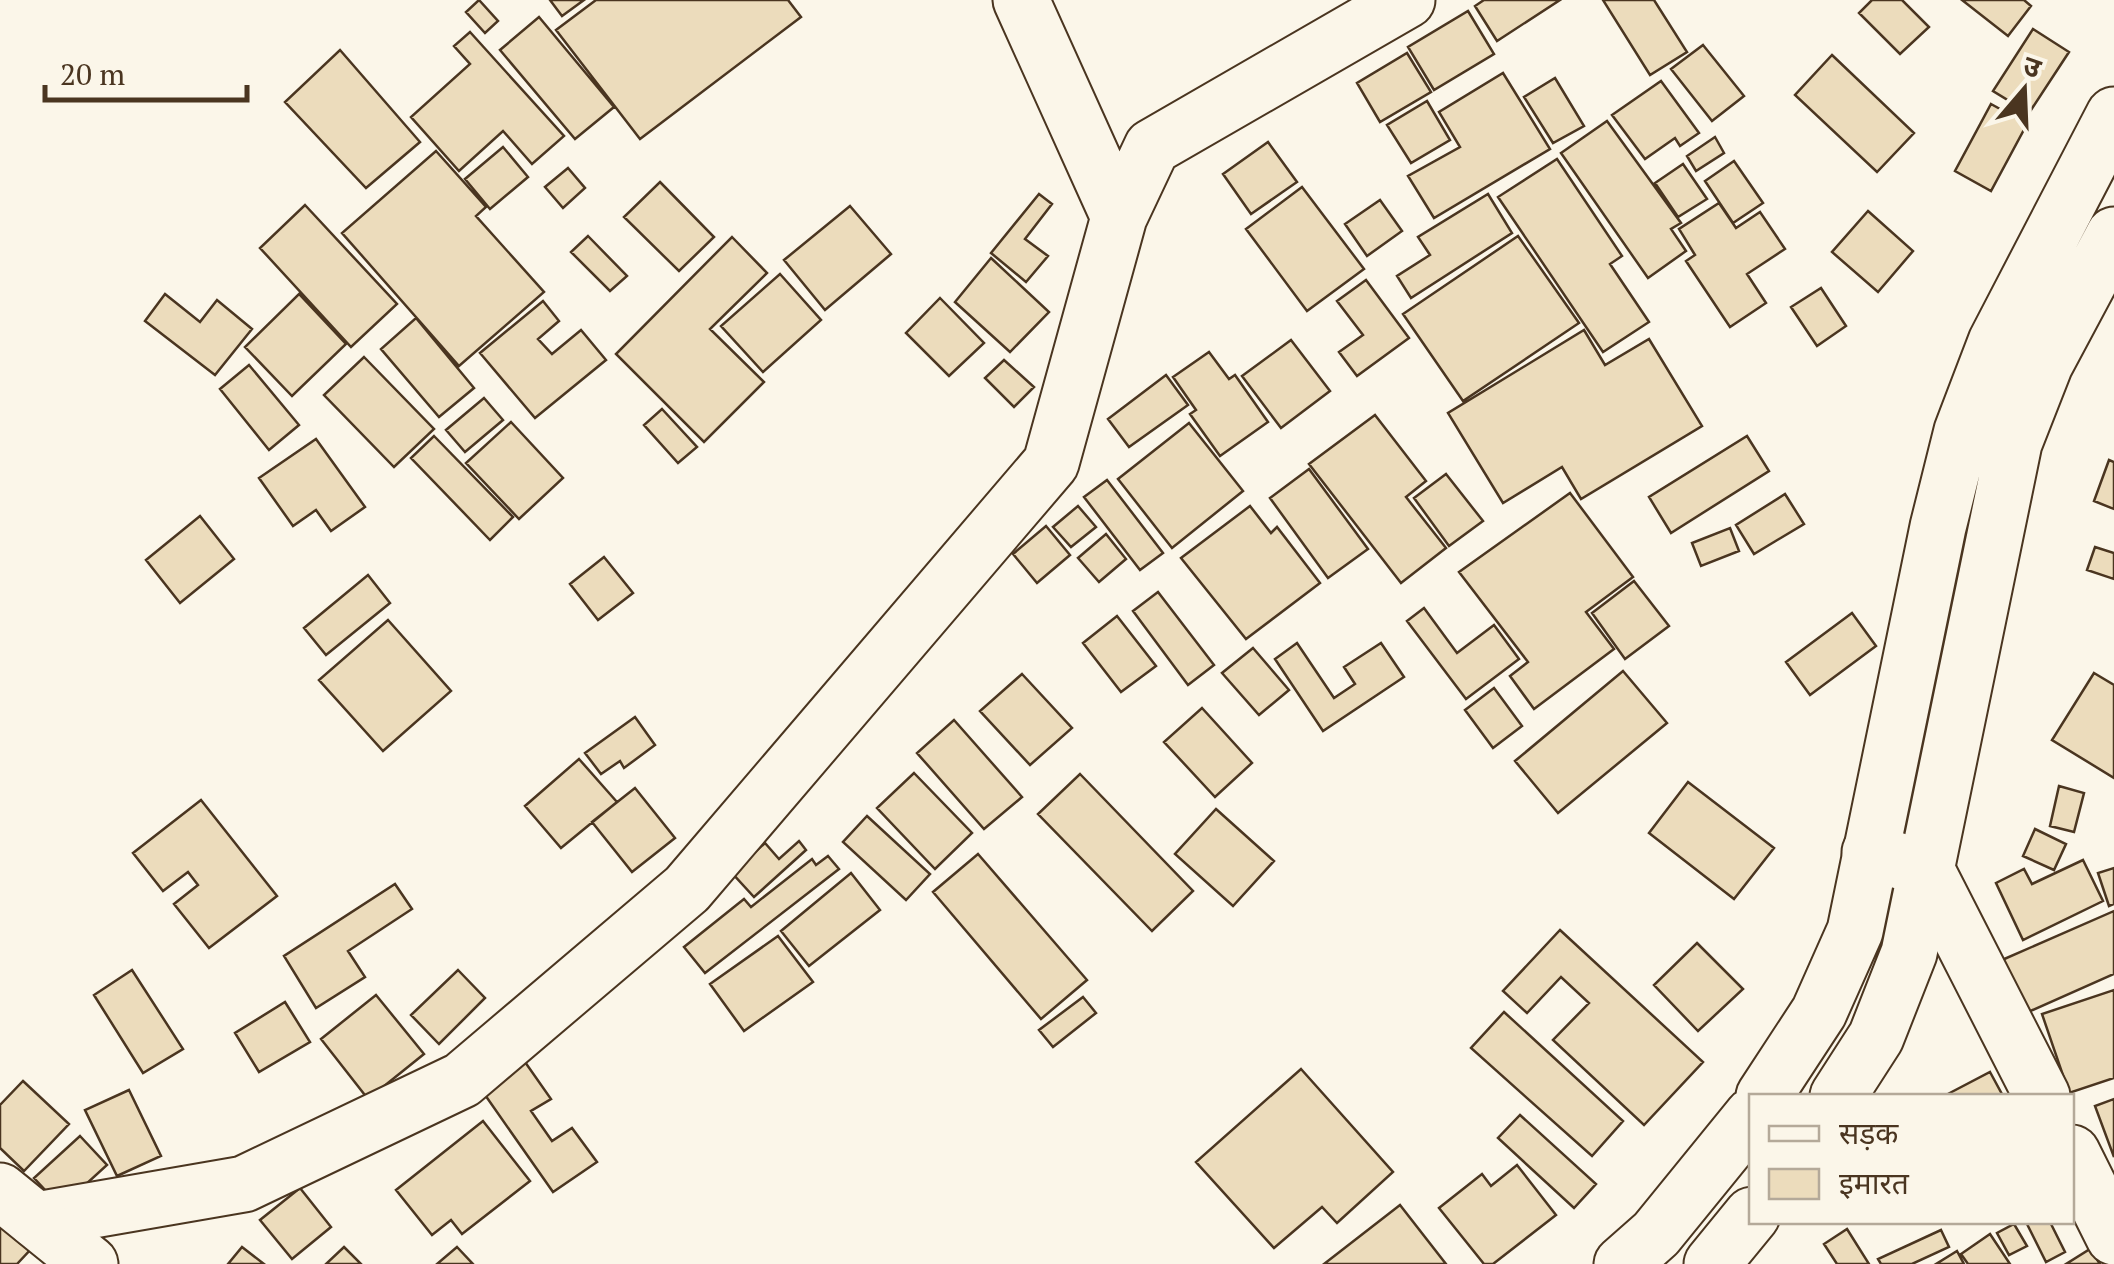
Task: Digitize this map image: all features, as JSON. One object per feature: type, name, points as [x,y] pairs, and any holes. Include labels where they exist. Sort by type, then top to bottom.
[{"type":"street","points":[[1021,0],[1119,216]]},
{"type":"street","points":[[18,1206],[244,1184],[462,1080],[687,889],[1052,464],[1119,216],[1152,147],[1407,0]]},
{"type":"street","points":[[1765,1094],[1819,1012],[1856,931],[1962,431],[1996,342],[2114,114]]},
{"type":"street","points":[[1839,1094],[1876,1038],[1909,953],[2014,443],[2045,364],[2114,236]]},
{"type":"street","points":[[1870,852],[1926,869],[2041,1094]]},
{"type":"street","points":[[1622,1264],[1656,1234],[1749,1120]]},
{"type":"street","points":[[2074,1158],[2114,1237]]},
{"type":"street","points":[[18,1206],[90,1264]]},
{"type":"street","points":[[1712,1264],[1749,1219]]},
{"type":"building","points":[[479,0],[498,21],[485,33],[466,12]]},
{"type":"building","points":[[550,0],[584,0],[562,16]]},
{"type":"building","points":[[596,0],[788,0],[801,17],[640,139],[556,30]]},
{"type":"building","points":[[1484,0],[1560,0],[1497,41],[1475,6]]},
{"type":"building","points":[[1603,0],[1654,0],[1687,52],[1650,75]]},
{"type":"building","points":[[1872,0],[1902,0],[1929,27],[1900,54],[1859,13]]},
{"type":"building","points":[[1962,0],[2024,0],[2031,6],[2008,36]]},
{"type":"building","points":[[1468,11],[1494,54],[1434,90],[1408,47]]},
{"type":"building","points":[[539,17],[614,107],[575,139],[500,50]]},
{"type":"building","points":[[2033,29],[2069,52],[2029,113],[1993,91]]},
{"type":"building","points":[[470,32],[564,136],[532,164],[503,131],[459,171],[411,117],[470,64],[454,46]]},
{"type":"building","points":[[1703,45],[1744,96],[1712,121],[1671,69]]},
{"type":"building","points":[[340,50],[420,142],[366,188],[285,102]]},
{"type":"building","points":[[1407,53],[1431,92],[1380,122],[1357,83]]},
{"type":"building","points":[[1832,55],[1914,133],[1877,172],[1795,95]]},
{"type":"building","points":[[1503,73],[1550,149],[1434,218],[1408,176],[1460,147],[1439,112]]},
{"type":"building","points":[[1555,78],[1584,126],[1553,143],[1524,97]]},
{"type":"building","points":[[1661,81],[1699,133],[1680,146],[1675,138],[1645,159],[1612,115]]},
{"type":"building","points":[[1427,101],[1450,140],[1411,163],[1387,125]]},
{"type":"building","points":[[1991,104],[2027,124],[1991,191],[1955,171]]},
{"type":"building","points":[[1607,121],[1681,223],[1671,229],[1686,251],[1648,278],[1561,153]]},
{"type":"building","points":[[1715,137],[1724,153],[1696,171],[1687,156]]},
{"type":"building","points":[[1268,142],[1297,182],[1251,214],[1223,174]]},
{"type":"building","points":[[503,147],[528,177],[490,209],[465,179]]},
{"type":"building","points":[[436,151],[486,207],[476,216],[544,292],[459,366],[342,233]]},
{"type":"building","points":[[1557,159],[1622,256],[1610,264],[1649,322],[1603,352],[1498,197]]},
{"type":"building","points":[[1734,161],[1763,203],[1733,223],[1705,181]]},
{"type":"building","points":[[1683,164],[1707,199],[1678,217],[1655,183]]},
{"type":"building","points":[[568,168],[585,188],[563,208],[545,187]]},
{"type":"building","points":[[660,182],[714,237],[679,271],[624,217]]},
{"type":"building","points":[[1302,187],[1364,269],[1307,311],[1246,229]]},
{"type":"building","points":[[1039,194],[1052,204],[1025,239],[1048,256],[1026,282],[991,253]]},
{"type":"building","points":[[1488,194],[1512,233],[1411,298],[1397,276],[1430,255],[1418,237]]},
{"type":"building","points":[[1380,200],[1402,231],[1367,256],[1345,224]]},
{"type":"building","points":[[1719,203],[1736,228],[1760,212],[1785,249],[1747,274],[1766,303],[1730,327],[1686,261],[1695,255],[1679,229]]},
{"type":"building","points":[[305,205],[397,304],[351,347],[260,248]]},
{"type":"building","points":[[850,206],[891,254],[825,310],[784,260]]},
{"type":"building","points":[[1868,211],[1913,251],[1878,292],[1832,252]]},
{"type":"building","points":[[588,236],[627,276],[610,291],[571,252]]},
{"type":"building","points":[[1518,236],[1579,323],[1463,401],[1403,314]]},
{"type":"building","points":[[732,237],[767,273],[710,329],[764,382],[704,442],[616,354]]},
{"type":"building","points":[[991,258],[1049,312],[1010,352],[955,302]]},
{"type":"building","points":[[780,274],[821,320],[763,372],[721,326]]},
{"type":"building","points":[[1366,280],[1409,338],[1357,376],[1339,352],[1363,335],[1337,301]]},
{"type":"building","points":[[1821,288],[1846,326],[1817,346],[1791,307]]},
{"type":"building","points":[[165,294],[200,322],[217,300],[252,329],[215,375],[145,321]]},
{"type":"building","points":[[299,294],[346,344],[292,396],[245,347]]},
{"type":"building","points":[[940,298],[984,343],[949,376],[906,333]]},
{"type":"building","points":[[543,301],[559,321],[538,339],[552,354],[581,330],[606,360],[535,418],[480,353]]},
{"type":"building","points":[[416,318],[474,388],[439,417],[381,349]]},
{"type":"building","points":[[1584,330],[1605,365],[1649,339],[1702,426],[1581,499],[1562,467],[1503,503],[1448,413]]},
{"type":"building","points":[[1291,340],[1330,391],[1281,428],[1242,376]]},
{"type":"building","points":[[1209,352],[1229,379],[1235,375],[1268,422],[1220,456],[1190,414],[1196,410],[1173,377]]},
{"type":"building","points":[[364,357],[434,429],[394,467],[324,395]]},
{"type":"building","points":[[1004,360],[1034,387],[1014,407],[985,378]]},
{"type":"building","points":[[249,365],[299,425],[269,450],[220,389]]},
{"type":"building","points":[[1166,375],[1188,405],[1129,447],[1108,419]]},
{"type":"building","points":[[484,398],[503,420],[465,452],[446,430]]},
{"type":"building","points":[[662,409],[697,447],[678,463],[644,425]]},
{"type":"building","points":[[1375,415],[1426,481],[1406,497],[1446,548],[1401,583],[1309,464]]},
{"type":"building","points":[[511,422],[563,478],[519,519],[466,463]]},
{"type":"building","points":[[1189,423],[1243,491],[1172,548],[1118,479]]},
{"type":"building","points":[[434,436],[513,517],[490,540],[411,458]]},
{"type":"building","points":[[1747,436],[1769,471],[1671,533],[1649,497]]},
{"type":"building","points":[[316,439],[365,507],[331,531],[316,510],[293,526],[259,478]]},
{"type":"building","points":[[2109,460],[2114,462],[2114,509],[2094,501]]},
{"type":"building","points":[[1309,469],[1368,549],[1328,578],[1270,498]]},
{"type":"building","points":[[1446,474],[1483,521],[1449,546],[1414,498]]},
{"type":"building","points":[[1107,480],[1163,553],[1140,570],[1084,497]]},
{"type":"building","points":[[1570,493],[1633,577],[1586,612],[1614,649],[1534,709],[1510,676],[1528,662],[1459,572]]},
{"type":"building","points":[[1785,494],[1804,524],[1754,554],[1736,525]]},
{"type":"building","points":[[1078,506],[1096,527],[1071,547],[1053,527]]},
{"type":"building","points":[[1250,506],[1271,533],[1277,527],[1320,583],[1246,639],[1181,558]]},
{"type":"building","points":[[200,516],[234,559],[180,603],[146,560]]},
{"type":"building","points":[[1046,526],[1070,555],[1037,583],[1013,554]]},
{"type":"building","points":[[1730,528],[1739,551],[1701,566],[1692,543]]},
{"type":"building","points":[[1106,534],[1126,559],[1099,582],[1078,558]]},
{"type":"building","points":[[2095,547],[2114,553],[2114,579],[2087,570]]},
{"type":"building","points":[[604,557],[633,593],[598,620],[570,584]]},
{"type":"building","points":[[368,575],[390,603],[326,655],[304,628]]},
{"type":"building","points":[[1634,581],[1669,626],[1625,659],[1592,613]]},
{"type":"building","points":[[1158,592],[1214,665],[1188,685],[1133,611]]},
{"type":"building","points":[[1424,608],[1457,653],[1494,625],[1519,659],[1466,699],[1407,621]]},
{"type":"building","points":[[1852,613],[1876,646],[1810,695],[1786,662]]},
{"type":"building","points":[[1117,616],[1156,666],[1121,692],[1083,643]]},
{"type":"building","points":[[388,620],[451,691],[383,751],[319,680]]},
{"type":"building","points":[[1297,643],[1334,698],[1355,684],[1344,667],[1381,643],[1404,677],[1323,731],[1275,659]]},
{"type":"building","points":[[1253,648],[1289,690],[1259,715],[1222,673]]},
{"type":"building","points":[[1623,671],[1667,723],[1558,813],[1515,761]]},
{"type":"building","points":[[2094,673],[2114,685],[2114,778],[2052,740]]},
{"type":"building","points":[[1022,674],[1072,728],[1030,765],[980,711]]},
{"type":"building","points":[[1494,688],[1522,726],[1493,748],[1465,710]]},
{"type":"building","points":[[1202,708],[1252,763],[1215,797],[1164,742]]},
{"type":"building","points":[[635,717],[655,745],[624,768],[620,761],[601,774],[585,753]]},
{"type":"building","points":[[954,720],[1022,797],[984,829],[917,753]]},
{"type":"building","points":[[579,759],[617,802],[561,848],[525,806]]},
{"type":"building","points":[[914,773],[972,833],[935,869],[877,808]]},
{"type":"building","points":[[1080,774],[1193,891],[1152,931],[1038,814]]},
{"type":"building","points":[[1688,782],[1774,848],[1734,899],[1649,833]]},
{"type":"building","points":[[2059,786],[2084,793],[2074,832],[2050,826]]},
{"type":"building","points":[[635,788],[675,838],[632,872],[592,822]]},
{"type":"building","points":[[201,800],[277,896],[209,948],[174,904],[198,885],[188,872],[163,891],[133,853]]},
{"type":"building","points":[[1216,809],[1274,861],[1233,906],[1175,854]]},
{"type":"building","points":[[867,816],[930,874],[906,900],[843,842]]},
{"type":"building","points":[[2035,829],[2066,844],[2054,870],[2023,856]]},
{"type":"building","points":[[799,841],[806,850],[754,897],[732,873],[765,843],[779,859]]},
{"type":"building","points":[[978,854],[1087,980],[1041,1019],[933,892]]},
{"type":"building","points":[[828,856],[839,869],[705,973],[684,947],[744,899],[751,907],[812,859],[816,865]]},
{"type":"building","points":[[2083,860],[2103,901],[2023,940],[1996,883],[2024,869],[2032,884]]},
{"type":"building","points":[[2114,868],[2114,904],[2109,906],[2098,873]]},
{"type":"building","points":[[851,873],[880,910],[809,966],[781,931]]},
{"type":"building","points":[[395,884],[412,909],[348,951],[365,977],[316,1008],[284,956]]},
{"type":"building","points":[[2114,911],[2114,974],[2026,1013],[2002,960]]},
{"type":"building","points":[[1560,930],[1703,1062],[1644,1125],[1553,1040],[1589,1003],[1561,977],[1527,1013],[1503,991]]},
{"type":"building","points":[[778,936],[813,982],[744,1031],[710,984]]},
{"type":"building","points":[[1697,943],[1743,989],[1698,1031],[1654,985]]},
{"type":"building","points":[[132,970],[183,1049],[143,1073],[94,995]]},
{"type":"building","points":[[458,970],[485,998],[439,1044],[411,1015]]},
{"type":"building","points":[[2114,990],[2114,1078],[2069,1093],[2042,1014]]},
{"type":"building","points":[[376,995],[424,1054],[368,1099],[321,1039]]},
{"type":"building","points":[[1083,997],[1096,1013],[1053,1047],[1039,1030]]},
{"type":"building","points":[[285,1002],[310,1042],[259,1072],[235,1033]]},
{"type":"building","points":[[1504,1012],[1623,1121],[1592,1156],[1471,1048]]},
{"type":"building","points":[[518,1052],[551,1099],[531,1111],[552,1141],[572,1128],[597,1162],[553,1192],[476,1082]]},
{"type":"building","points":[[1301,1069],[1393,1172],[1337,1223],[1322,1207],[1274,1248],[1196,1162]]},
{"type":"building","points":[[1990,1072],[2002,1094],[1948,1094]]},
{"type":"building","points":[[23,1081],[69,1124],[24,1171],[0,1148],[0,1105]]},
{"type":"building","points":[[129,1090],[161,1156],[117,1176],[85,1110]]},
{"type":"building","points":[[2114,1099],[2114,1157],[2095,1106]]},
{"type":"building","points":[[1520,1115],[1596,1184],[1574,1208],[1498,1138]]},
{"type":"building","points":[[483,1121],[530,1181],[462,1234],[451,1220],[432,1235],[396,1190]]},
{"type":"building","points":[[80,1136],[107,1165],[61,1207],[34,1178]]},
{"type":"building","points":[[1517,1165],[1556,1215],[1493,1264],[1484,1264],[1439,1208],[1482,1174],[1491,1186]]},
{"type":"building","points":[[300,1188],[331,1227],[292,1259],[260,1220]]},
{"type":"building","points":[[1400,1205],[1446,1264],[1324,1264]]},
{"type":"building","points":[[0,1220],[31,1249],[17,1264],[0,1264]]},
{"type":"building","points":[[2014,1224],[2027,1246],[2009,1255],[1997,1233]]},
{"type":"building","points":[[2027,1224],[2051,1224],[2065,1252],[2046,1262]]},
{"type":"building","points":[[1847,1229],[1869,1264],[1837,1264],[1824,1244]]},
{"type":"building","points":[[1941,1230],[1949,1247],[1912,1264],[1881,1264],[1878,1259]]},
{"type":"building","points":[[1990,1234],[2010,1264],[1968,1264],[1961,1254]]},
{"type":"building","points":[[242,1247],[264,1264],[228,1264]]},
{"type":"building","points":[[344,1247],[361,1264],[326,1264]]},
{"type":"building","points":[[457,1247],[473,1264],[437,1264]]},
{"type":"building","points":[[2090,1249],[2100,1264],[2066,1264]]},
{"type":"building","points":[[1957,1251],[1964,1264],[1936,1264]]}]
